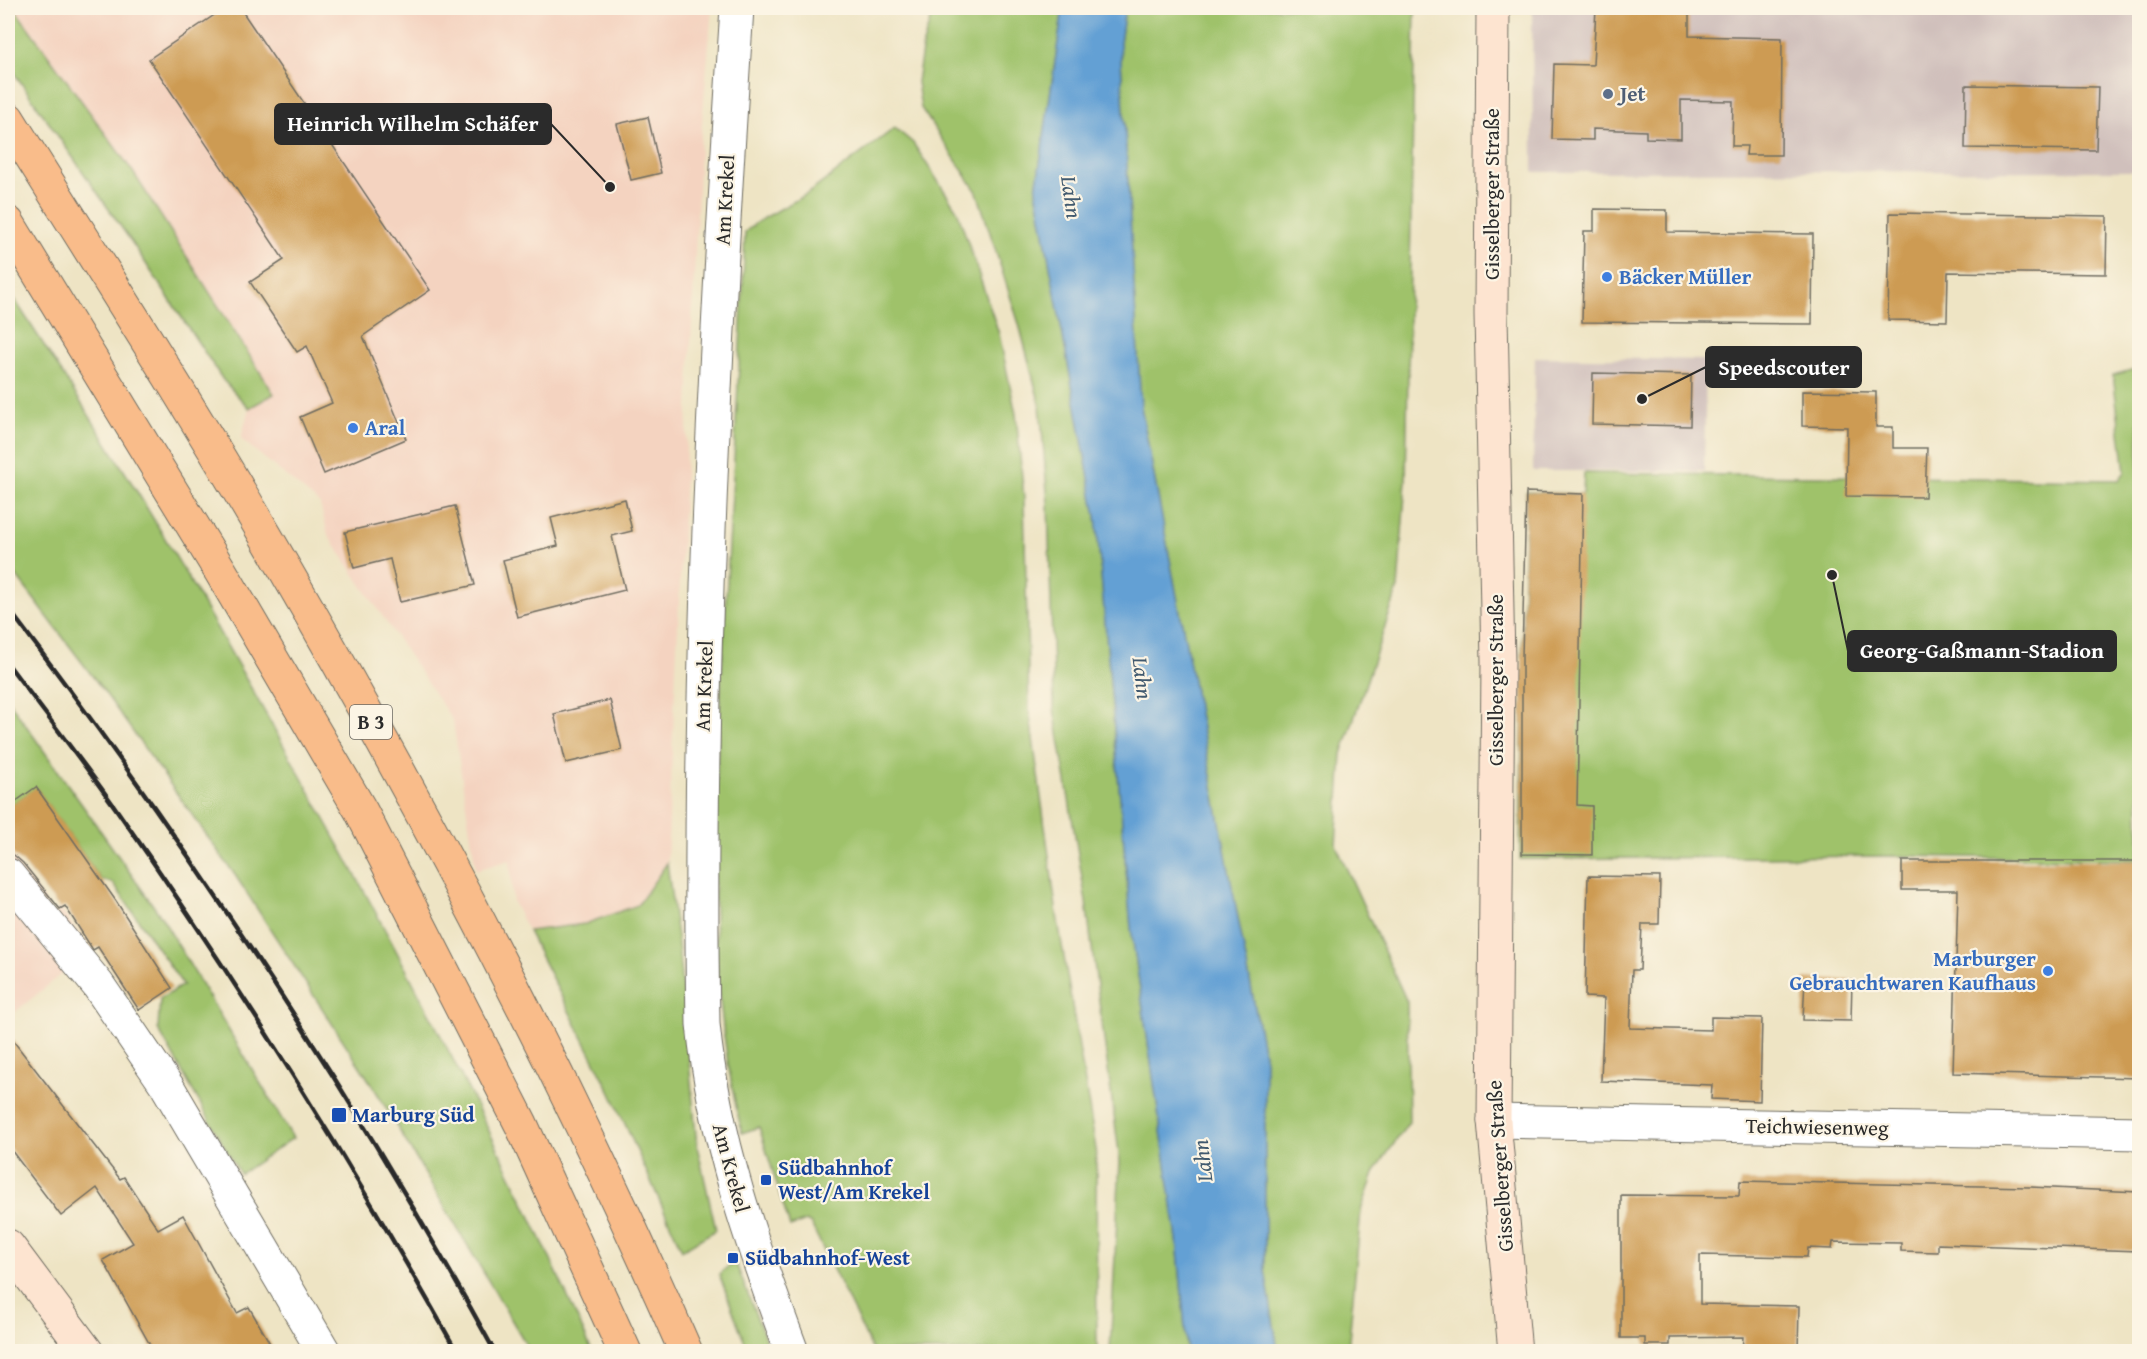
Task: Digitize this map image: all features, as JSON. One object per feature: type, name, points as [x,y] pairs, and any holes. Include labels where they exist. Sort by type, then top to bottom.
[{"type":"highway","name":"B 3","points":[[8,119],[272,546],[379,735],[546,1050],[686,1352]]},
{"type":"highway","name":"B 3","points":[[8,223],[221,572],[361,811],[521,1124],[625,1352]]},
{"type":"main road","name":"Gisselberger Straße","points":[[1493,8],[1491,314],[1498,662],[1494,1120],[1513,1336]]},
{"type":"main road","points":[[8,1246],[87,1352]]},
{"type":"main road","points":[[1499,1352],[1513,1336]]},
{"type":"street","name":"Am Krekel","points":[[737,8],[723,219],[702,710],[703,1024],[708,1075],[736,1193],[792,1352]]},
{"type":"street","points":[[8,875],[98,985],[167,1086],[324,1352]]},
{"type":"street","name":"Teichwiesenweg","points":[[1494,1120],[2139,1134]]},
{"type":"shaded area","points":[[14,8],[712,8],[700,147],[667,863],[639,905],[585,924],[528,931],[513,902],[510,860],[476,870],[453,721],[328,535],[320,504],[241,439],[249,408],[274,394],[133,172]]},
{"type":"shaded area","points":[[1532,8],[2139,8],[2139,171],[1533,172]]},
{"type":"shaded area","points":[[1535,357],[1706,360],[1704,471],[1533,471]]},
{"type":"shaded area","points":[[8,850],[53,914],[60,909],[91,950],[8,1018]]},
{"type":"green space","points":[[8,8],[14,8],[133,172],[274,394],[249,408],[223,380],[133,244],[8,64]]},
{"type":"green space","points":[[934,8],[1063,8],[1036,190],[1096,516],[1131,928],[1177,1239],[1187,1351],[1110,1351],[1120,1161],[1086,902],[1054,709],[1048,504],[1040,405],[1019,324],[977,192],[921,108],[917,82],[923,44]]},
{"type":"green space","points":[[1125,8],[1415,8],[1406,480],[1398,588],[1342,754],[1336,845],[1407,1002],[1409,1122],[1375,1171],[1361,1210],[1348,1351],[1278,1351],[1265,1270],[1265,1060],[1141,407],[1120,43]]},
{"type":"green space","points":[[895,128],[913,143],[957,210],[999,334],[1016,414],[1024,498],[1029,709],[1057,915],[1096,1149],[1097,1351],[873,1351],[811,1224],[806,1221],[790,1227],[759,1127],[742,1133],[730,1073],[721,1014],[716,953],[715,832],[745,232],[757,222],[807,194]]},
{"type":"green space","points":[[8,289],[165,538],[326,822],[407,971],[484,1121],[592,1351],[530,1351],[376,1091],[235,875],[103,690],[8,565]]},
{"type":"green space","points":[[2139,368],[2139,860],[1900,856],[1520,859],[1523,675],[1579,658],[1522,657],[1526,492],[1583,494],[1584,473],[2119,480],[2125,472],[2113,375]]},
{"type":"green space","points":[[8,700],[162,918],[293,1138],[240,1174],[158,1029],[160,999],[183,985],[113,883],[101,880],[36,788],[8,807]]},
{"type":"green space","points":[[667,863],[678,944],[697,1146],[716,1230],[682,1250],[610,1091],[528,931],[585,924],[638,905]]},
{"type":"green space","points":[[735,1261],[770,1351],[748,1351],[719,1274]]},
{"type":"water","name":"Lahn","points":[[1063,8],[1125,8],[1120,43],[1141,407],[1265,1060],[1265,1270],[1278,1351],[1187,1351],[1177,1239],[1131,928],[1096,516],[1036,190]]},
{"type":"building","points":[[225,8],[240,8],[430,290],[363,336],[406,439],[324,474],[300,417],[332,403],[307,346],[297,352],[250,282],[284,260],[149,59]]},
{"type":"building","points":[[1596,8],[1689,8],[1689,36],[1782,38],[1781,155],[1746,155],[1747,146],[1732,146],[1733,101],[1681,100],[1681,139],[1646,138],[1646,131],[1593,129],[1593,140],[1552,139],[1554,64],[1593,65]]},
{"type":"building","points":[[1966,85],[2098,87],[2096,150],[1965,148]]},
{"type":"building","points":[[648,117],[661,173],[631,180],[617,124]]},
{"type":"building","points":[[1594,209],[1667,210],[1667,232],[1813,234],[1812,324],[1582,322],[1584,231],[1594,231]]},
{"type":"building","points":[[1890,213],[2107,216],[2106,274],[1948,272],[1947,321],[1888,320]]},
{"type":"building","points":[[1593,373],[1691,375],[1690,426],[1592,424]]},
{"type":"building","points":[[1802,391],[1876,392],[1876,427],[1893,427],[1893,448],[1927,448],[1925,497],[1846,496],[1847,427],[1802,426]]},
{"type":"building","points":[[1526,492],[1583,494],[1577,805],[1592,806],[1592,855],[1522,854],[1522,657]]},
{"type":"building","points":[[625,499],[632,531],[612,536],[625,590],[517,617],[503,560],[558,546],[551,518]]},
{"type":"building","points":[[455,506],[475,585],[400,602],[390,559],[354,568],[345,532]]},
{"type":"building","points":[[610,700],[622,750],[566,763],[554,714]]},
{"type":"building","points":[[36,787],[116,901],[172,988],[139,1010],[98,947],[93,950],[65,906],[60,909],[23,863],[8,850],[8,807]]},
{"type":"building","name":"Marburger Gebrauchtwaren Kaufhaus","points":[[1902,861],[2139,861],[2139,1078],[1953,1073],[1958,890],[1902,890]]},
{"type":"building","points":[[1588,876],[1660,877],[1659,924],[1642,924],[1640,970],[1632,970],[1630,1028],[1711,1030],[1711,1017],[1762,1018],[1760,1101],[1711,1099],[1712,1085],[1601,1081],[1604,998],[1585,997]]},
{"type":"building","points":[[1805,979],[1852,980],[1851,1021],[1803,1020]]},
{"type":"building","points":[[8,1034],[120,1179],[124,1177],[158,1229],[183,1215],[237,1313],[249,1307],[275,1352],[154,1352],[103,1260],[133,1243],[97,1188],[61,1216],[8,1146]]},
{"type":"building","points":[[1740,1181],[2030,1187],[2139,1192],[2139,1251],[1938,1244],[1938,1252],[1901,1251],[1901,1243],[1833,1242],[1832,1249],[1808,1248],[1807,1257],[1700,1255],[1700,1304],[1799,1306],[1798,1352],[1742,1352],[1743,1337],[1670,1338],[1670,1345],[1645,1345],[1645,1338],[1621,1338],[1621,1195],[1739,1196]]},
{"type":"railway","points":[[8,608],[140,787],[326,1064],[384,1159],[495,1352]]},
{"type":"railway","points":[[8,664],[114,806],[249,1006],[335,1143],[457,1352]]},
{"type":"place","name":"Jet","points":[[1608,94]]},
{"type":"place","name":"Heinrich Wilhelm Schäfer","points":[[610,187]]},
{"type":"place","name":"Bäcker Müller","points":[[1607,277]]},
{"type":"place","name":"Speedscouter","points":[[1642,399]]},
{"type":"place","name":"Aral","points":[[353,428]]},
{"type":"place","name":"Georg-Gaßmann-Stadion","points":[[1832,575]]},
{"type":"place","name":"Marburger Gebrauchtwaren Kaufhaus","points":[[2048,971]]},
{"type":"place","name":"Marburg Süd","points":[[339,1115]]},
{"type":"place","name":"Südbahnhof West/Am Krekel","points":[[766,1180]]},
{"type":"place","name":"Südbahnhof-West","points":[[733,1258]]}]
